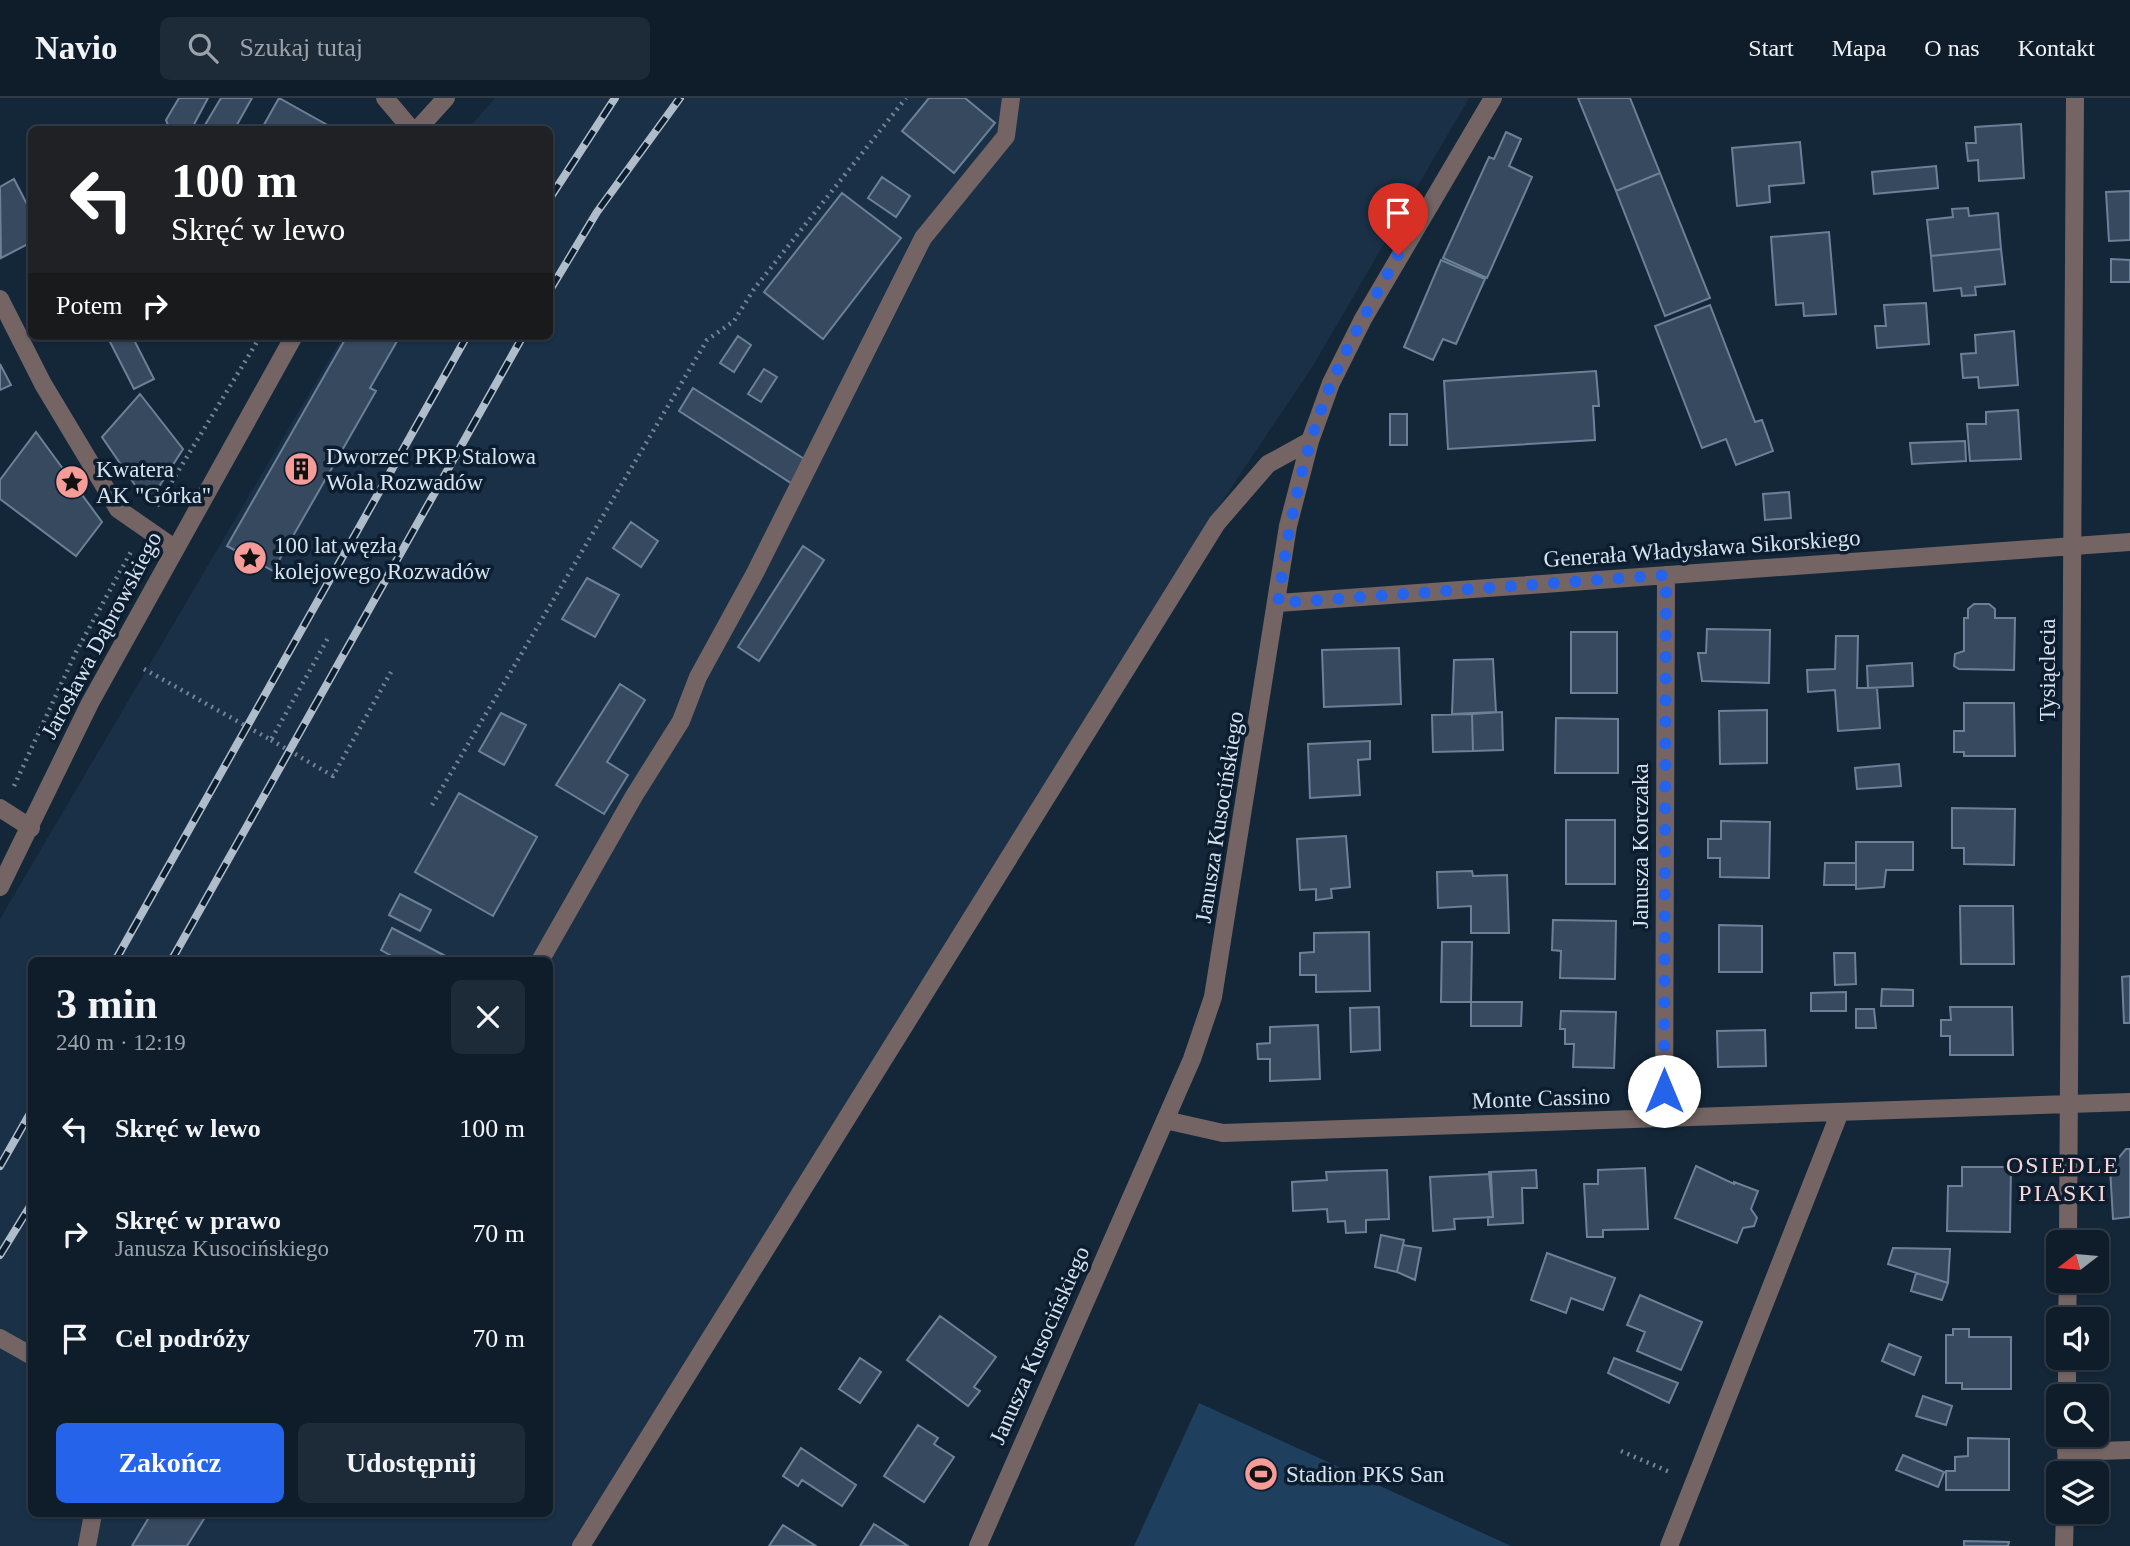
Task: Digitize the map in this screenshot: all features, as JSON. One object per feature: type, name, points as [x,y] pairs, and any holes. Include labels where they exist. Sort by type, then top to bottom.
[{"type":"street","points":[[385,98],[410,126]]},
{"type":"street","points":[[418,126],[446,98]]},
{"type":"street","points":[[542,957],[634,796],[681,721],[698,677],[761,561],[923,238],[1006,136],[1011,98]]},
{"type":"street","name":"Janusza Kusocińskiego","points":[[978,1546],[1192,1059],[1213,997],[1278,603],[1288,526],[1310,441],[1331,383],[1363,319],[1493,98]]},
{"type":"street","name":"Tysiąclecia","points":[[2068,1230],[2075,98]]},
{"type":"street","points":[[0,299],[43,384],[118,509],[174,548]]},
{"type":"street","name":"Jarosława Dąbrowskiego","points":[[0,887],[90,703],[292,340]]},
{"type":"street","points":[[581,1546],[1217,523],[1268,464],[1310,441]]},
{"type":"street","name":"Generała Władysława Sikorskiego","points":[[1278,603],[2130,542]]},
{"type":"street","name":"Janusza Korczaka","points":[[1664,1118],[1666,575]]},
{"type":"street","points":[[1,809],[31,828]]},
{"type":"street","name":"Monte Cassino","points":[[1165,1120],[1223,1133],[2130,1102]]},
{"type":"street","points":[[1669,1546],[1840,1112]]},
{"type":"street","points":[[0,1338],[28,1354]]},
{"type":"street","points":[[2103,1447],[2130,1450]]},
{"type":"street","points":[[87,1546],[92,1517]]},
{"type":"street","points":[[2064,1546],[2065,1524]]},
{"type":"path","points":[[432,805],[708,340],[734,321],[754,289],[906,98]]},
{"type":"path","points":[[1,809],[76,652],[144,528],[258,340]]},
{"type":"path","points":[[271,740],[328,638]]},
{"type":"path","points":[[144,669],[333,776],[391,672]]},
{"type":"path","points":[[1620,1451],[1695,1483]]},
{"type":"shaded area","points":[[495,98],[1469,98],[1314,364],[1205,527],[576,1546],[0,1546],[0,919],[341,340],[553,340],[553,126],[471,126]]},
{"type":"shaded area","name":"Stadion PKS San","points":[[1199,1403],[1511,1546],[1134,1546]]},
{"type":"building","points":[[179,98],[208,98],[193,126],[168,126],[166,120]]},
{"type":"building","points":[[221,98],[252,98],[236,126],[204,126]]},
{"type":"building","points":[[279,98],[329,126],[263,126]]},
{"type":"building","points":[[929,98],[965,98],[995,123],[954,173],[902,131]]},
{"type":"building","points":[[1578,98],[1630,98],[1660,173],[1616,191]]},
{"type":"building","points":[[2021,124],[2024,178],[1979,181],[1978,160],[1968,161],[1966,143],[1976,143],[1975,127]]},
{"type":"building","points":[[1506,132],[1521,139],[1509,166],[1532,177],[1487,278],[1443,258],[1489,157],[1494,159]]},
{"type":"building","points":[[1800,142],[1804,183],[1769,186],[1770,202],[1737,206],[1732,148]]},
{"type":"building","points":[[1936,166],[1938,188],[1874,194],[1872,172]]},
{"type":"building","points":[[1660,173],[1710,298],[1665,316],[1616,191]]},
{"type":"building","points":[[882,177],[910,196],[896,217],[868,198]]},
{"type":"building","points":[[14,179],[28,206],[28,244],[1,258],[0,187]]},
{"type":"building","points":[[2130,191],[2130,240],[2109,241],[2106,192]]},
{"type":"building","points":[[842,193],[901,238],[823,339],[764,292]]},
{"type":"building","points":[[1968,208],[1969,216],[1998,213],[2001,249],[1931,256],[1927,220],[1953,217],[1952,209]]},
{"type":"building","points":[[1829,232],[1836,314],[1804,316],[1803,303],[1776,305],[1771,237]]},
{"type":"building","points":[[2001,249],[2005,284],[1975,287],[1976,295],[1962,296],[1961,288],[1934,291],[1931,256]]},
{"type":"building","points":[[2111,259],[2130,260],[2130,282],[2111,282]]},
{"type":"building","points":[[1441,260],[1485,279],[1456,344],[1443,339],[1433,360],[1404,347]]},
{"type":"building","points":[[1926,303],[1929,344],[1877,348],[1875,326],[1886,326],[1884,305]]},
{"type":"building","points":[[1710,305],[1755,422],[1762,420],[1773,451],[1736,465],[1726,439],[1702,448],[1655,326]]},
{"type":"building","points":[[2014,331],[2018,385],[1979,388],[1978,377],[1963,378],[1961,354],[1976,353],[1975,335]]},
{"type":"building","points":[[738,336],[751,345],[734,372],[720,363]]},
{"type":"building","points":[[109,340],[134,340],[154,379],[134,389]]},
{"type":"building","name":"Dworzec PKP Stalowa Wola Rozwadów","points":[[345,340],[398,340],[370,388],[376,391],[273,571],[227,546]]},
{"type":"building","points":[[0,364],[11,385],[0,390]]},
{"type":"building","points":[[764,369],[777,377],[761,402],[748,394]]},
{"type":"building","points":[[1596,371],[1599,406],[1593,406],[1595,440],[1448,449],[1444,381]]},
{"type":"building","points":[[693,388],[809,462],[794,485],[679,411]]},
{"type":"building","points":[[140,394],[183,449],[148,504],[102,437]]},
{"type":"building","points":[[2018,410],[2021,459],[1970,461],[1967,424],[1986,424],[1986,412]]},
{"type":"building","points":[[1390,414],[1407,414],[1407,445],[1390,445]]},
{"type":"building","points":[[36,432],[102,522],[76,556],[0,499],[0,480]]},
{"type":"building","points":[[1965,441],[1966,461],[1912,464],[1910,443]]},
{"type":"building","points":[[1789,492],[1791,518],[1765,520],[1763,494]]},
{"type":"building","points":[[631,522],[658,541],[641,567],[613,548]]},
{"type":"building","points":[[803,546],[824,560],[759,661],[738,647]]},
{"type":"building","points":[[587,578],[619,595],[595,637],[562,619]]},
{"type":"building","points":[[1974,604],[1989,604],[1995,609],[1995,618],[2015,618],[2014,670],[1959,669],[1954,666],[1955,654],[1964,651],[1964,618],[1968,618],[1968,609]]},
{"type":"building","points":[[1707,629],[1770,630],[1769,683],[1702,681],[1698,653],[1706,653]]},
{"type":"building","points":[[1571,632],[1617,632],[1617,693],[1571,693]]},
{"type":"building","points":[[1836,636],[1858,636],[1857,688],[1877,688],[1880,728],[1838,731],[1835,690],[1808,692],[1807,670],[1835,669]]},
{"type":"building","points":[[1399,648],[1401,704],[1324,707],[1322,650]]},
{"type":"building","points":[[1493,659],[1496,712],[1452,714],[1454,660]]},
{"type":"building","points":[[1912,663],[1913,686],[1868,688],[1867,666]]},
{"type":"building","points":[[620,684],[645,700],[607,762],[628,775],[604,814],[556,785]]},
{"type":"building","points":[[1964,703],[2014,703],[2015,756],[1964,756],[1964,752],[1954,752],[1954,731],[1964,731]]},
{"type":"building","points":[[1767,710],[1767,763],[1720,764],[1719,711]]},
{"type":"building","points":[[1502,712],[1503,750],[1473,751],[1472,714]]},
{"type":"building","points":[[501,713],[526,725],[504,765],[479,751]]},
{"type":"building","points":[[1472,714],[1473,751],[1433,752],[1432,715]]},
{"type":"building","points":[[1556,718],[1618,719],[1618,773],[1555,773]]},
{"type":"building","points":[[1370,741],[1370,759],[1358,760],[1360,795],[1310,798],[1308,744]]},
{"type":"building","points":[[1899,764],[1901,786],[1857,789],[1855,768]]},
{"type":"building","points":[[459,793],[537,837],[493,916],[415,872]]},
{"type":"building","points":[[1952,808],[2015,809],[2014,865],[1964,864],[1964,848],[1952,848]]},
{"type":"building","points":[[1566,820],[1615,820],[1615,884],[1566,884]]},
{"type":"building","points":[[1721,821],[1770,822],[1769,878],[1720,877],[1720,858],[1708,858],[1708,839],[1721,839]]},
{"type":"building","points":[[1346,836],[1350,887],[1331,889],[1332,898],[1316,900],[1316,889],[1300,890],[1297,839]]},
{"type":"building","points":[[1856,842],[1913,842],[1913,870],[1886,870],[1884,887],[1856,889]]},
{"type":"building","points":[[1825,863],[1856,863],[1856,885],[1824,885]]},
{"type":"building","points":[[1472,871],[1473,876],[1507,875],[1509,933],[1471,933],[1471,906],[1438,908],[1437,872]]},
{"type":"building","points":[[400,894],[431,910],[420,931],[389,915]]},
{"type":"building","points":[[1960,906],[2013,906],[2014,964],[1961,964]]},
{"type":"building","points":[[1553,920],[1616,921],[1615,979],[1560,978],[1561,951],[1552,950]]},
{"type":"building","points":[[1719,925],[1762,926],[1762,972],[1719,972]]},
{"type":"building","points":[[392,928],[447,957],[393,957],[381,950]]},
{"type":"building","points":[[1369,932],[1370,991],[1316,992],[1316,975],[1300,975],[1300,953],[1314,952],[1314,933]]},
{"type":"building","points":[[1442,942],[1472,942],[1471,1002],[1441,1002]]},
{"type":"building","points":[[1834,953],[1855,953],[1856,984],[1835,985]]},
{"type":"building","points":[[2130,976],[2130,1023],[2124,1023],[2122,977]]},
{"type":"building","points":[[1882,989],[1913,990],[1913,1006],[1881,1006]]},
{"type":"building","points":[[1846,992],[1846,1011],[1811,1011],[1811,993]]},
{"type":"building","points":[[1471,1002],[1522,1002],[1521,1026],[1471,1026]]},
{"type":"building","points":[[1379,1007],[1380,1050],[1351,1052],[1350,1008]]},
{"type":"building","points":[[1950,1007],[2012,1007],[2013,1055],[1950,1055],[1950,1036],[1941,1036],[1941,1020],[1951,1020]]},
{"type":"building","points":[[1856,1009],[1874,1009],[1876,1028],[1856,1028]]},
{"type":"building","points":[[1561,1011],[1616,1012],[1614,1068],[1573,1067],[1574,1044],[1565,1044],[1565,1029],[1560,1029]]},
{"type":"building","points":[[1318,1025],[1320,1079],[1270,1081],[1270,1059],[1258,1059],[1257,1044],[1270,1043],[1270,1027]]},
{"type":"building","points":[[1765,1030],[1766,1066],[1718,1067],[1717,1031]]},
{"type":"building","points":[[2126,1149],[2130,1149],[2130,1217],[2113,1219],[2110,1168]]},
{"type":"building","points":[[1696,1166],[1734,1184],[1758,1191],[1751,1209],[1757,1218],[1754,1226],[1743,1228],[1737,1243],[1675,1218]]},
{"type":"building","points":[[1962,1167],[2011,1167],[2010,1232],[1947,1231],[1948,1186],[1962,1186]]},
{"type":"building","points":[[1645,1168],[1648,1229],[1603,1230],[1603,1237],[1587,1237],[1584,1184],[1598,1184],[1598,1170]]},
{"type":"building","points":[[1387,1170],[1389,1219],[1366,1220],[1366,1232],[1346,1233],[1345,1221],[1328,1222],[1327,1209],[1293,1211],[1292,1182],[1327,1180],[1326,1172]]},
{"type":"building","points":[[1536,1170],[1537,1188],[1522,1188],[1523,1223],[1488,1225],[1488,1217],[1493,1217],[1489,1172]]},
{"type":"building","points":[[1491,1174],[1493,1217],[1454,1219],[1455,1229],[1433,1231],[1430,1177]]},
{"type":"building","points":[[1381,1235],[1404,1240],[1397,1272],[1375,1267]]},
{"type":"building","points":[[1403,1245],[1421,1248],[1415,1280],[1397,1272]]},
{"type":"building","points":[[1893,1248],[1950,1249],[1948,1283],[1888,1264]]},
{"type":"building","points":[[1547,1253],[1615,1278],[1603,1310],[1571,1298],[1566,1313],[1531,1300]]},
{"type":"building","points":[[1916,1273],[1948,1283],[1942,1300],[1911,1291]]},
{"type":"building","points":[[1640,1295],[1702,1322],[1681,1370],[1637,1351],[1645,1332],[1627,1325]]},
{"type":"building","points":[[940,1316],[996,1357],[974,1387],[980,1391],[968,1406],[907,1360]]},
{"type":"building","points":[[1953,1329],[1969,1329],[1969,1337],[2011,1337],[2011,1389],[1962,1389],[1962,1383],[1946,1383],[1946,1335],[1953,1335]]},
{"type":"building","points":[[1889,1344],[1921,1357],[1914,1375],[1882,1361]]},
{"type":"building","points":[[860,1358],[881,1372],[860,1403],[839,1389]]},
{"type":"building","points":[[1614,1358],[1678,1383],[1669,1403],[1608,1373]]},
{"type":"building","points":[[1923,1396],[1952,1406],[1946,1425],[1916,1416]]},
{"type":"building","points":[[918,1425],[938,1438],[934,1444],[954,1457],[924,1502],[884,1476]]},
{"type":"building","points":[[1968,1438],[2009,1439],[2009,1490],[1946,1490],[1946,1471],[1955,1471],[1955,1457],[1968,1456]]},
{"type":"building","points":[[801,1448],[856,1485],[842,1506],[802,1480],[798,1486],[783,1476]]},
{"type":"building","points":[[1903,1455],[1944,1472],[1938,1487],[1896,1470]]},
{"type":"building","points":[[149,1517],[205,1517],[187,1546],[132,1546]]},
{"type":"building","points":[[874,1524],[908,1546],[860,1546]]},
{"type":"building","points":[[783,1525],[816,1546],[769,1546]]},
{"type":"building","points":[[1964,1541],[2009,1542],[2008,1546],[1964,1546]]},
{"type":"railway","points":[[553,193],[615,98]]},
{"type":"railway","points":[[553,285],[597,212],[680,98]]},
{"type":"railway","points":[[117,957],[465,340]]},
{"type":"railway","points":[[173,957],[521,340]]},
{"type":"railway","points":[[0,1166],[28,1117]]},
{"type":"railway","points":[[0,1255],[28,1210]]},
{"type":"place","name":"Dworzec PKP Stalowa Wola Rozwadów","points":[[301,469]]},
{"type":"place","name":"Kwatera AK \"Górka\"","points":[[72,482]]},
{"type":"place","name":"100 lat węzła kolejowego Rozwadów","points":[[250,558]]},
{"type":"place","name":"Stadion PKS San","points":[[1261,1474]]},
{"type":"district","name":"OSIEDLE PIASKI","points":[[2063,1179]]},
{"type":"route","points":[[1398,255],[1331,383],[1310,441],[1288,526],[1278,603],[1666,575],[1664,1091]]}]
